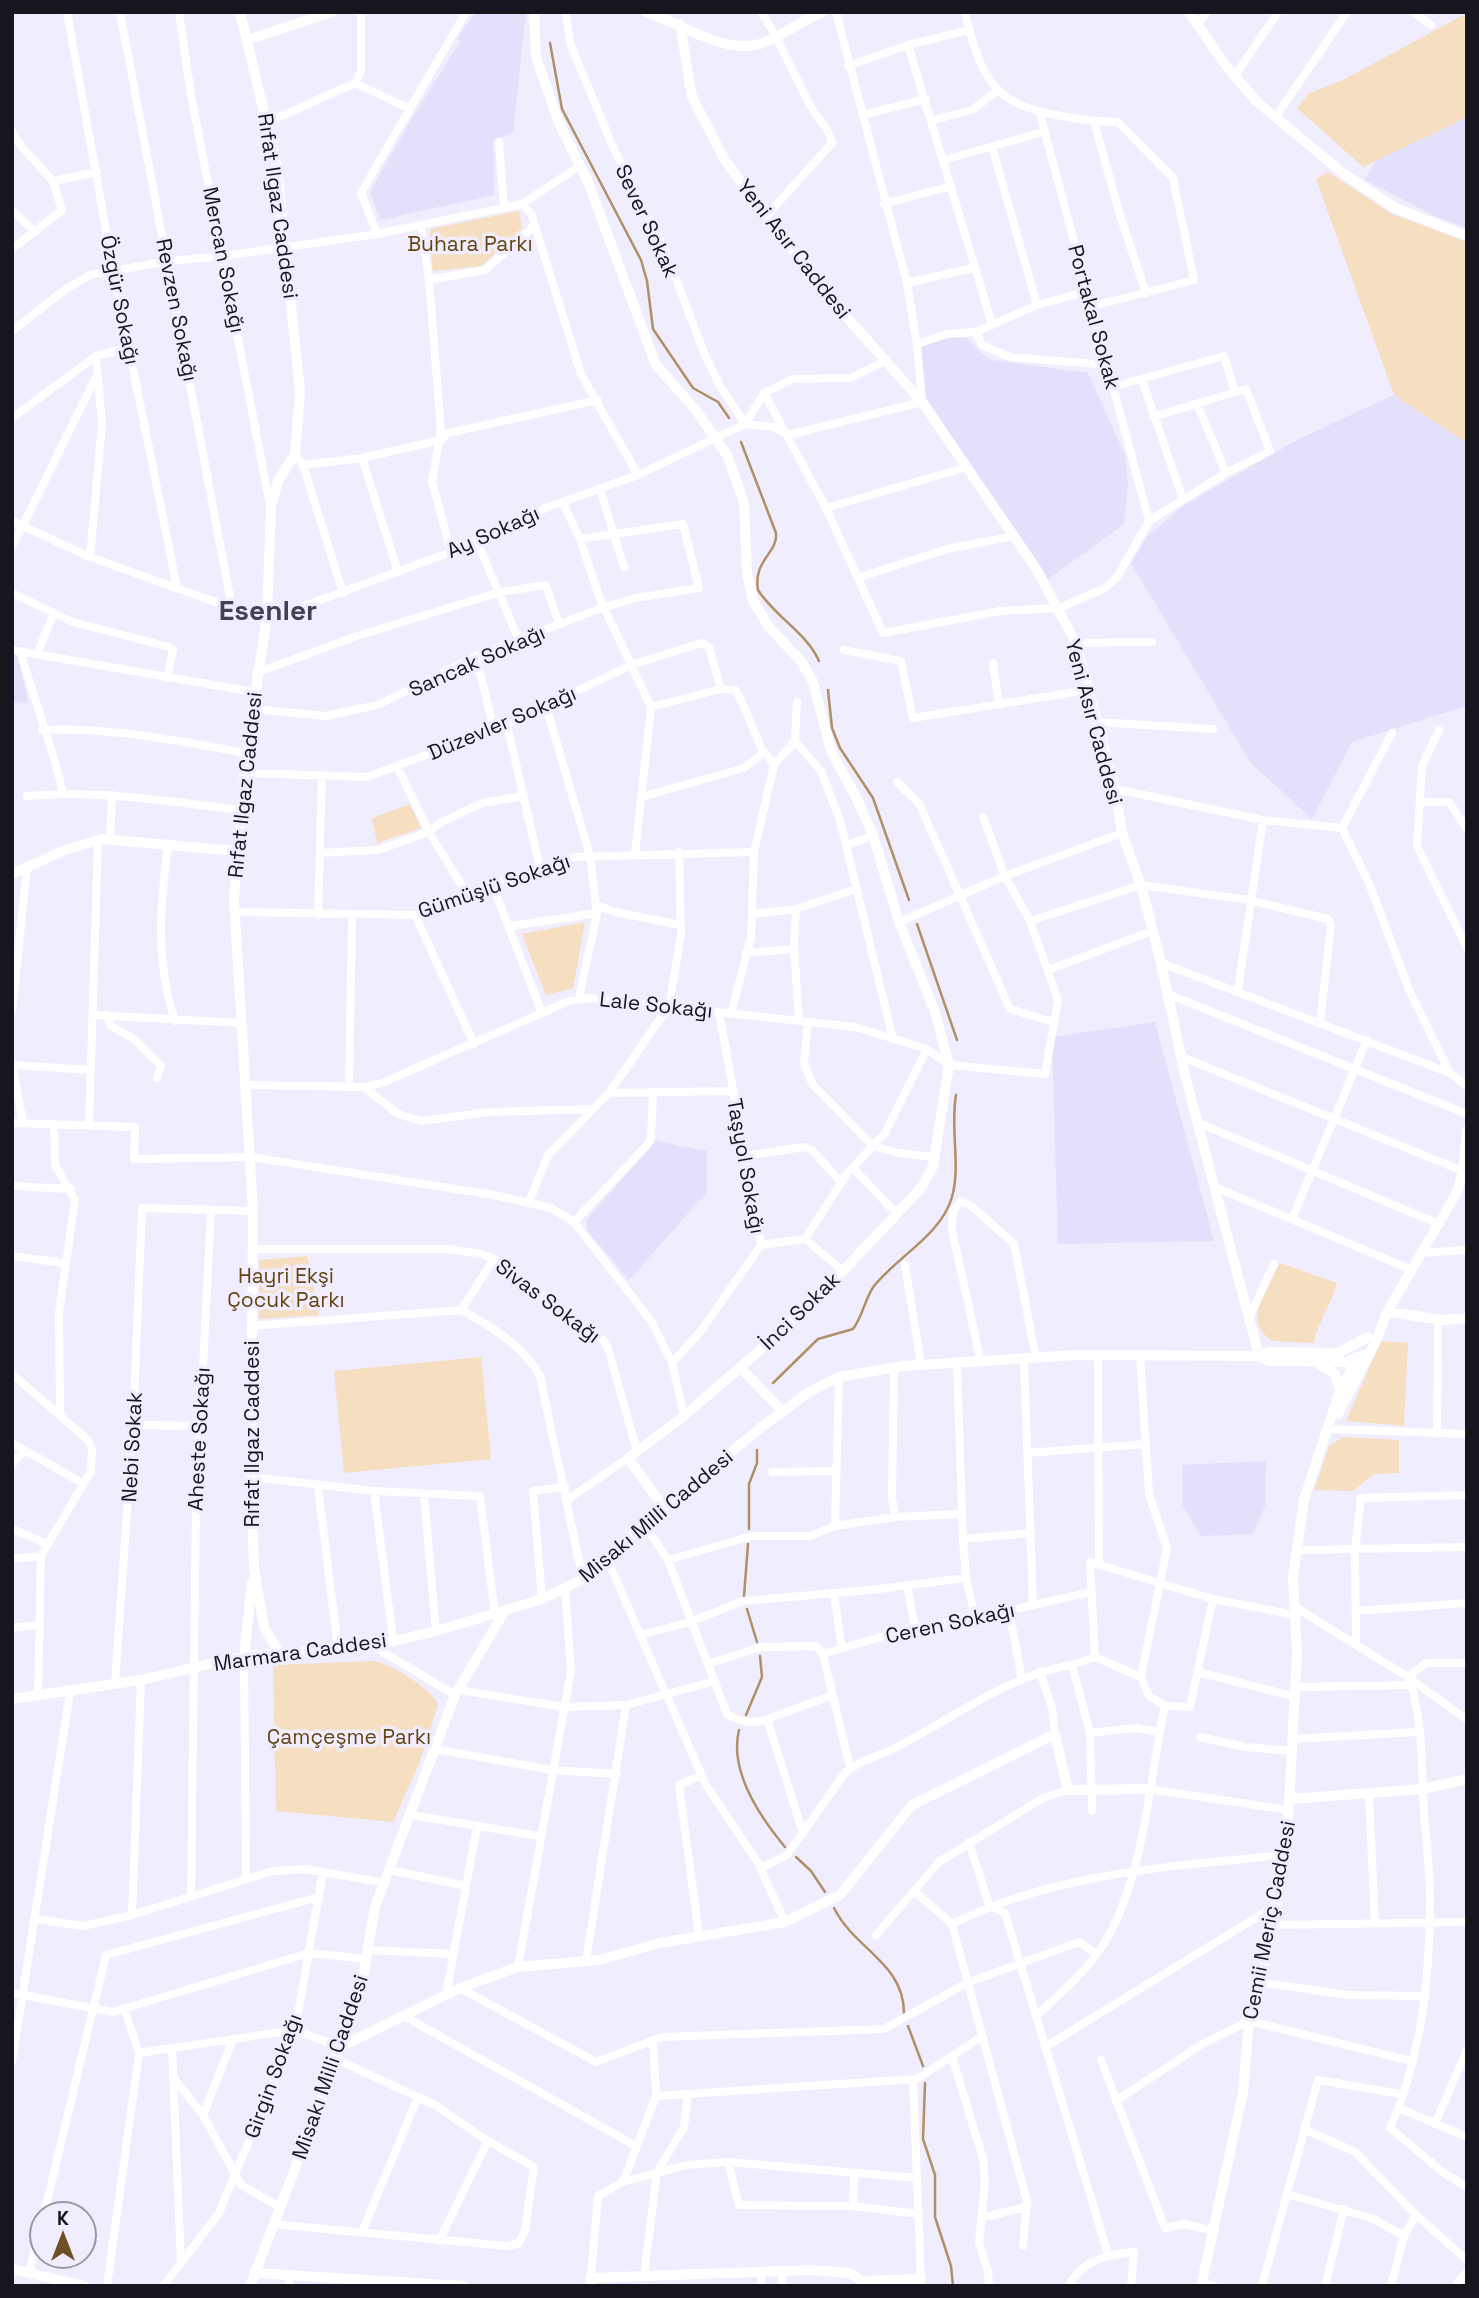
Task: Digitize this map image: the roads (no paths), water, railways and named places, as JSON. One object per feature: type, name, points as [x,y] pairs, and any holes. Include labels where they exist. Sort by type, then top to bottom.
[{"type":"street","name":"Özgür Sokağı","points":[[67,12],[128,348],[177,588]]},
{"type":"street","name":"Revzen Sokağı","points":[[120,12],[169,261],[232,608]]},
{"type":"street","name":"Mercan Sokağı","points":[[179,12],[191,95],[271,507]]},
{"type":"street","name":"Rıfat Ilgaz Caddesi","points":[[240,12],[268,122],[286,247],[300,392],[295,454],[278,481],[271,507],[266,620],[246,753],[236,851],[234,912],[253,1211],[251,1477],[254,1569],[264,1627],[279,1653]]},
{"type":"street","points":[[247,40],[332,12]]},
{"type":"street","points":[[268,122],[355,83],[361,71],[361,12]]},
{"type":"street","points":[[377,234],[361,193],[466,12]]},
{"type":"street","points":[[534,12],[534,44],[559,123],[581,165],[656,366],[716,436],[727,455],[744,503],[747,573],[753,600],[768,626],[801,661],[813,682],[831,751],[873,835],[899,922],[935,1012],[949,1065],[1045,1074],[1050,1062],[1053,1021],[1058,1000],[1030,921],[1004,876],[984,817]]},
{"type":"street","name":"Sever Sokak","points":[[566,12],[570,43],[613,147],[664,248],[705,355],[720,386],[745,424]]},
{"type":"street","points":[[646,12],[676,19],[709,38],[741,46],[757,44],[823,12]]},
{"type":"street","points":[[761,12],[832,143],[767,215]]},
{"type":"street","points":[[836,12],[884,204],[907,283],[917,344],[922,402],[788,435],[774,427],[745,424],[764,393],[793,379],[851,378],[887,360]]},
{"type":"street","points":[[965,12],[968,30],[982,71],[998,90],[1040,114],[1118,122],[1173,178],[1194,280],[1093,306]]},
{"type":"street","points":[[1189,12],[1234,77],[1275,118],[1344,174],[1395,208],[1467,236]]},
{"type":"street","points":[[1198,25],[1207,12]]},
{"type":"street","points":[[1234,77],[1278,12]]},
{"type":"street","points":[[1275,118],[1347,12]]},
{"type":"street","points":[[1414,12],[1430,25]]},
{"type":"street","name":"Yeni Asır Caddesi","points":[[676,19],[694,101],[726,162],[828,296],[922,402],[1014,536],[1060,608],[1076,643],[1115,789],[1122,833],[1141,885],[1170,995],[1197,1122],[1259,1356]]},
{"type":"street","points":[[848,66],[908,45],[968,30]]},
{"type":"street","points":[[908,45],[933,120],[973,268],[992,324]]},
{"type":"street","points":[[355,83],[410,109]]},
{"type":"street","points":[[933,120],[972,110],[998,90]]},
{"type":"street","points":[[862,115],[926,99]]},
{"type":"street","name":"Portakal Sokak","points":[[1040,114],[1149,521]]},
{"type":"street","points":[[1094,121],[1119,212],[1146,293]]},
{"type":"street","points":[[12,131],[16,148],[53,181],[62,210],[12,249]]},
{"type":"street","points":[[944,160],[1043,132]]},
{"type":"street","points":[[499,142],[504,207]]},
{"type":"street","points":[[992,147],[1038,305]]},
{"type":"street","points":[[14,327],[79,281],[113,269],[377,234],[522,204],[581,165]]},
{"type":"street","points":[[53,181],[97,172]]},
{"type":"street","points":[[884,204],[951,186]]},
{"type":"street","points":[[522,204],[529,210],[535,225],[578,367],[638,475]]},
{"type":"street","points":[[12,210],[35,232]]},
{"type":"street","points":[[421,225],[429,280],[441,440],[432,481],[452,552]]},
{"type":"street","points":[[429,280],[485,270],[535,225]]},
{"type":"street","points":[[907,283],[973,268]]},
{"type":"street","points":[[917,344],[947,334],[976,332],[1038,305],[1089,291]]},
{"type":"street","points":[[976,332],[982,345],[1010,357],[1107,365]]},
{"type":"street","points":[[12,418],[96,356],[128,348]]},
{"type":"street","points":[[90,557],[102,424],[96,356]]},
{"type":"street","points":[[1112,387],[1224,356],[1235,392]]},
{"type":"street","points":[[12,547],[96,377]]},
{"type":"street","points":[[1142,380],[1183,499]]},
{"type":"street","points":[[764,393],[827,508],[883,633],[1000,611],[1060,608],[1105,588],[1117,577],[1149,521],[1226,473],[1269,451],[1246,389],[1153,417]]},
{"type":"street","points":[[303,464],[362,458],[441,440],[449,433],[598,400]]},
{"type":"street","points":[[1197,404],[1226,473]]},
{"type":"street","name":"Ay Sokağı","points":[[266,620],[452,552],[563,502],[638,475],[745,424]]},
{"type":"street","points":[[295,454],[303,464],[343,593]]},
{"type":"street","points":[[362,458],[398,572]]},
{"type":"street","points":[[827,508],[967,467]]},
{"type":"street","points":[[600,489],[624,567]]},
{"type":"street","points":[[563,502],[580,539],[604,607],[651,707],[635,854]]},
{"type":"street","points":[[12,521],[90,557],[266,620]]},
{"type":"street","name":"Sancak Sokağı","points":[[252,709],[326,716],[378,705],[476,656],[604,607],[636,598],[699,588],[683,524],[614,533]]},
{"type":"street","points":[[580,539],[614,533]]},
{"type":"street","points":[[857,578],[947,550],[1014,536]]},
{"type":"street","points":[[477,541],[519,640]]},
{"type":"street","points":[[256,673],[357,636],[500,592],[546,585],[559,624]]},
{"type":"street","points":[[12,593],[73,622],[173,650],[167,678]]},
{"type":"street","points":[[37,654],[54,613]]},
{"type":"street","points":[[1076,643],[1152,642]]},
{"type":"street","name":"Düzevler Sokağı","points":[[244,773],[367,777],[507,725],[631,664],[702,643],[709,647],[721,690]]},
{"type":"street","points":[[844,650],[901,661],[914,719],[1088,690]]},
{"type":"street","points":[[63,793],[53,750],[42,730],[16,651],[254,692]]},
{"type":"street","points":[[476,656],[494,729]]},
{"type":"street","points":[[993,663],[999,704]]},
{"type":"street","points":[[651,707],[721,690],[735,690],[743,702],[762,753],[774,765]]},
{"type":"street","points":[[731,1014],[746,953],[752,914],[754,852],[774,765],[794,741],[797,702]]},
{"type":"street","points":[[546,706],[590,856],[597,909],[579,998]]},
{"type":"street","points":[[1096,722],[1213,729]]},
{"type":"street","points":[[507,725],[540,868]]},
{"type":"street","points":[[42,730],[85,728],[121,731],[246,753]]},
{"type":"street","points":[[1439,730],[1422,766],[1417,846],[1467,948]]},
{"type":"street","points":[[1342,828],[1392,733]]},
{"type":"street","points":[[794,741],[821,771],[841,820],[893,1039]]},
{"type":"street","points":[[641,797],[744,768],[762,753]]},
{"type":"street","points":[[397,766],[429,832],[467,894]]},
{"type":"street","points":[[318,915],[322,776]]},
{"type":"street","points":[[897,782],[919,803],[1010,1009],[1053,1021]]},
{"type":"street","points":[[1115,789],[1263,820],[1342,828]]},
{"type":"street","points":[[27,796],[63,793],[112,795],[240,810]]},
{"type":"street","points":[[110,839],[112,795]]},
{"type":"street","points":[[320,853],[378,849],[429,832],[439,823],[482,803],[524,796]]},
{"type":"street","points":[[1420,802],[1449,802],[1467,829]]},
{"type":"street","points":[[1238,990],[1249,900],[1263,820]]},
{"type":"street","points":[[1342,828],[1369,883],[1410,992],[1450,1073]]},
{"type":"street","points":[[899,922],[1004,876],[1122,833]]},
{"type":"street","points":[[846,846],[873,835]]},
{"type":"street","points":[[89,1125],[98,840]]},
{"type":"street","points":[[12,874],[65,850],[98,840],[236,851]]},
{"type":"street","points":[[168,845],[159,935],[165,992],[175,1021]]},
{"type":"street","points":[[529,1202],[548,1154],[609,1093],[668,1006],[681,925],[679,852]]},
{"type":"street","name":"Gümüşlü Sokağı","points":[[234,912],[415,915],[492,884],[575,857],[754,852]]},
{"type":"street","points":[[12,1011],[27,868]]},
{"type":"street","points":[[492,884],[511,926],[542,1013]]},
{"type":"street","points":[[1030,921],[1141,885],[1249,900],[1322,916],[1330,922],[1321,1022]]},
{"type":"street","points":[[752,914],[796,909],[856,890]]},
{"type":"street","points":[[511,926],[597,909],[681,925]]},
{"type":"street","points":[[796,909],[794,948],[804,1022],[804,1064],[813,1085],[873,1146],[899,1153],[935,1157]]},
{"type":"street","points":[[349,1087],[352,915]]},
{"type":"street","points":[[415,915],[474,1044]]},
{"type":"street","points":[[1048,970],[1152,931]]},
{"type":"street","points":[[746,953],[794,948]]},
{"type":"street","points":[[1161,963],[1238,990],[1450,1073],[1467,1086]]},
{"type":"street","points":[[1170,995],[1467,1114]]},
{"type":"street","name":"Lale Sokağı","points":[[247,1085],[364,1087],[415,1071],[579,998],[855,1027],[927,1049],[949,1065]]},
{"type":"street","name":"Taşyol Sokağı","points":[[672,1363],[701,1331],[761,1245],[719,1012]]},
{"type":"street","points":[[94,1015],[242,1023]]},
{"type":"street","points":[[106,1015],[111,1026],[134,1039],[161,1066],[157,1078]]},
{"type":"street","points":[[1292,1219],[1367,1040]]},
{"type":"street","points":[[806,1239],[841,1182],[894,1117],[927,1049]]},
{"type":"street","points":[[1182,1057],[1463,1171]]},
{"type":"street","points":[[23,1123],[12,1065],[91,1070]]},
{"type":"street","name":"İnci Sokak","points":[[567,1500],[684,1416],[843,1271],[898,1214],[926,1180],[935,1157],[949,1065]]},
{"type":"street","points":[[364,1087],[398,1114],[421,1121],[489,1112],[592,1109]]},
{"type":"street","points":[[609,1093],[733,1090]]},
{"type":"street","points":[[575,1222],[648,1144],[651,1137],[653,1092]]},
{"type":"street","points":[[1197,1122],[1439,1224]]},
{"type":"street","points":[[12,1123],[135,1127],[134,1158],[251,1157],[529,1202],[551,1208],[575,1222],[652,1322],[672,1363],[684,1416]]},
{"type":"street","points":[[54,1124],[55,1165],[75,1200],[59,1313],[60,1416]]},
{"type":"street","points":[[1335,1406],[1353,1362],[1387,1312],[1457,1192],[1463,1171],[1467,1130]]},
{"type":"street","points":[[745,1156],[804,1147],[812,1150],[841,1182]]},
{"type":"street","points":[[853,1168],[898,1214]]},
{"type":"street","points":[[12,1186],[71,1189]]},
{"type":"street","points":[[1215,1187],[1412,1270]]},
{"type":"street","name":"Ceren Sokağı","points":[[823,1654],[915,1627],[976,1620],[1033,1605],[1027,1453],[1030,1358],[1014,1244],[974,1208],[961,1201],[953,1211],[952,1230],[981,1363]]},
{"type":"street","name":"Nebi Sokak","points":[[115,1685],[134,1424],[142,1208],[211,1210]]},
{"type":"street","points":[[211,1210],[253,1211]]},
{"type":"street","name":"Aheste Sokağı","points":[[191,1896],[193,1668],[200,1426],[211,1210]]},
{"type":"street","points":[[761,1245],[806,1239],[843,1271]]},
{"type":"street","name":"Sivas Sokağı","points":[[254,1249],[447,1249],[494,1259],[603,1340],[608,1348],[633,1455],[664,1507]]},
{"type":"street","points":[[1422,1253],[1467,1250]]},
{"type":"street","points":[[12,1256],[64,1263]]},
{"type":"street","points":[[461,1310],[494,1259]]},
{"type":"street","points":[[1249,1318],[1274,1264]]},
{"type":"street","points":[[905,1265],[921,1365]]},
{"type":"street","points":[[252,1326],[461,1310],[480,1320],[535,1367],[565,1487],[583,1580]]},
{"type":"street","points":[[1387,1312],[1438,1319],[1467,1318]]},
{"type":"street","points":[[1329,1429],[1371,1352],[1387,1312]]},
{"type":"street","points":[[1437,1434],[1438,1319]]},
{"type":"street","name":"Misakı Milli Caddesi","points":[[250,2286],[338,2053],[363,1977],[375,1907],[457,1693],[500,1613],[565,1590],[583,1580],[664,1507],[782,1412],[809,1392],[839,1377],[894,1367],[957,1365],[1030,1358],[1259,1356],[1269,1352],[1338,1353],[1368,1337]]},
{"type":"street","name":"Misakı Milli Caddesi","points":[[1259,1356],[1269,1361],[1353,1362],[1371,1352]]},
{"type":"street","points":[[1338,1353],[1353,1362]]},
{"type":"street","points":[[1095,1657],[1091,1592],[1101,1449],[1098,1356]]},
{"type":"street","points":[[1140,1356],[1149,1494],[1167,1548],[1142,1677],[1149,1696],[1165,1706],[1190,1707],[1213,1599]]},
{"type":"street","points":[[1316,1362],[1338,1378],[1339,1390],[1329,1429]]},
{"type":"street","points":[[1350,1391],[1355,1377],[1353,1362]]},
{"type":"street","points":[[957,1365],[961,1514],[966,1577],[976,1620]]},
{"type":"street","points":[[740,1367],[782,1412]]},
{"type":"street","points":[[894,1367],[892,1498],[895,1517]]},
{"type":"street","points":[[12,1374],[88,1440],[92,1448],[90,1471],[84,1484],[41,1556],[38,1695]]},
{"type":"street","points":[[835,1526],[839,1377]]},
{"type":"street","points":[[134,1424],[200,1426]]},
{"type":"street","points":[[1329,1429],[1467,1434]]},
{"type":"street","name":"Cemii Meriç Caddesi","points":[[1202,2284],[1243,2092],[1249,2021],[1272,1925],[1285,1855],[1296,1692],[1293,1577],[1304,1500],[1329,1429]]},
{"type":"street","points":[[12,1443],[84,1484]]},
{"type":"street","points":[[1027,1453],[1146,1444]]},
{"type":"street","points":[[12,1465],[24,1450]]},
{"type":"street","points":[[772,1472],[836,1471]]},
{"type":"street","points":[[251,1477],[374,1491],[480,1496],[500,1613]]},
{"type":"street","points":[[318,1486],[338,1649]]},
{"type":"street","points":[[542,1599],[533,1491],[565,1487]]},
{"type":"street","points":[[374,1491],[393,1640]]},
{"type":"street","points":[[424,1495],[436,1631]]},
{"type":"street","points":[[1356,1644],[1356,1551],[1361,1498],[1467,1495]]},
{"type":"street","points":[[668,1560],[752,1536],[811,1536],[835,1526],[895,1517],[961,1514]]},
{"type":"street","points":[[644,1524],[668,1560],[727,1714],[743,1722],[758,1723],[833,1695]]},
{"type":"street","points":[[12,1529],[47,1544]]},
{"type":"street","points":[[963,1539],[1031,1533]]},
{"type":"street","points":[[1298,1550],[1467,1547]]},
{"type":"street","points":[[12,1559],[41,1556]]},
{"type":"street","points":[[607,1559],[702,1775],[761,1868],[785,1922]]},
{"type":"street","points":[[1094,1563],[1213,1599],[1295,1611],[1356,1644],[1467,1720]]},
{"type":"street","name":"Rıfat Ilgaz Caddesi","points":[[244,1656],[254,1569]]},
{"type":"street","points":[[640,1634],[690,1622],[743,1601],[834,1594],[966,1577]]},
{"type":"street","points":[[907,1586],[915,1627]]},
{"type":"street","points":[[518,1967],[539,1836],[571,1671],[565,1590]]},
{"type":"street","points":[[1033,1605],[1091,1592]]},
{"type":"street","points":[[834,1594],[842,1648]]},
{"type":"street","points":[[1356,1611],[1467,1603]]},
{"type":"street","points":[[1009,1611],[1021,1679]]},
{"type":"street","name":"Marmara Caddesi","points":[[12,1699],[115,1685],[244,1656],[373,1646],[500,1613]]},
{"type":"street","points":[[12,1629],[39,1625]]},
{"type":"street","points":[[373,1646],[457,1693],[564,1707],[626,1705],[666,1692],[715,1681]]},
{"type":"street","points":[[708,1664],[761,1647],[816,1646],[823,1654],[850,1768]]},
{"type":"street","points":[[244,1656],[246,1879]]},
{"type":"street","points":[[761,1868],[787,1855],[856,1762],[890,1751],[1021,1679],[1040,1671],[1095,1657],[1142,1677]]},
{"type":"street","points":[[1198,1672],[1296,1692],[1410,1681],[1426,1663],[1467,1663]]},
{"type":"street","points":[[1072,1665],[1090,1733],[1092,1811]]},
{"type":"street","points":[[1040,1671],[1052,1708],[1055,1735],[1068,1790]]},
{"type":"street","points":[[132,1914],[141,1680]]},
{"type":"street","points":[[1410,1681],[1418,1732],[1430,1900],[1426,1996],[1399,2108],[1390,2128],[1444,2174],[1467,2187]]},
{"type":"street","points":[[12,2062],[70,1692]]},
{"type":"street","points":[[586,1961],[626,1705]]},
{"type":"street","points":[[1036,2016],[1070,1984],[1096,1954],[1122,1908],[1134,1869],[1165,1706]]},
{"type":"street","points":[[767,1719],[803,1833]]},
{"type":"street","points":[[1090,1733],[1136,1728],[1159,1732]]},
{"type":"street","points":[[1200,1737],[1245,1747],[1293,1745],[1418,1732]]},
{"type":"street","points":[[338,2053],[460,1988],[518,1967],[586,1961],[699,1936],[785,1922],[840,1895],[912,1805],[1055,1735]]},
{"type":"street","points":[[435,1749],[552,1770],[617,1774]]},
{"type":"street","points":[[699,1936],[679,1785],[702,1775]]},
{"type":"street","points":[[876,1935],[939,1862],[1043,1798],[1068,1790],[1148,1789],[1289,1805],[1423,1789],[1467,1779]]},
{"type":"street","points":[[1369,1795],[1375,1924]]},
{"type":"street","points":[[411,1815],[539,1836]]},
{"type":"street","points":[[446,1995],[477,1827]]},
{"type":"street","points":[[969,1842],[989,1905],[1005,1913],[1108,2254]]},
{"type":"street","points":[[952,1924],[989,1905],[1134,1869],[1285,1855]]},
{"type":"street","points":[[390,1870],[466,1886]]},
{"type":"street","points":[[36,1919],[83,1926],[273,1871],[323,1872],[385,1883]]},
{"type":"street","name":"Girgin Sokağı","points":[[163,2286],[219,2213],[295,2030],[323,1872]]},
{"type":"street","points":[[914,1891],[952,1924],[1026,2207],[1023,2246]]},
{"type":"street","points":[[47,2200],[106,1955],[319,1897]]},
{"type":"street","points":[[1045,2047],[1275,1906]]},
{"type":"street","points":[[1272,1925],[1467,1922]]},
{"type":"street","points":[[460,1988],[596,2062],[662,2037],[884,2029],[967,1983],[1020,1961],[1079,1942],[1096,1954]]},
{"type":"street","points":[[12,1993],[113,2012],[309,1953],[453,1954]]},
{"type":"street","points":[[1258,1982],[1347,1995],[1426,1996]]},
{"type":"street","points":[[107,2286],[139,2053],[124,2008]]},
{"type":"street","points":[[404,2016],[636,2146]]},
{"type":"street","points":[[1116,2101],[1202,2044],[1249,2021],[1411,2061]]},
{"type":"street","points":[[139,2053],[295,2030],[418,2097],[534,2167],[525,2231],[518,2244],[506,2246],[439,2241],[273,2224]]},
{"type":"street","points":[[656,2096],[913,2079],[981,2038]]},
{"type":"street","points":[[203,2115],[233,2039]]},
{"type":"street","points":[[623,2182],[656,2096],[653,2041]]},
{"type":"street","points":[[172,2048],[181,2263]]},
{"type":"street","points":[[1435,2124],[1467,2050]]},
{"type":"street","points":[[952,2056],[983,2159],[985,2182],[979,2243],[988,2271],[989,2286]]},
{"type":"street","points":[[1101,2060],[1164,2228],[1184,2224],[1215,2231]]},
{"type":"street","points":[[173,2077],[203,2115],[241,2185],[280,2207]]},
{"type":"street","points":[[913,2079],[919,2214],[915,2282],[862,2283],[850,2273],[782,2270],[645,2275],[590,2282],[598,2196],[623,2182],[686,2165],[728,2162],[917,2178]]},
{"type":"street","points":[[1262,2286],[1318,2080],[1401,2094]]},
{"type":"street","points":[[645,2275],[657,2172],[684,2127],[688,2094]]},
{"type":"street","points":[[362,2232],[418,2097]]},
{"type":"street","points":[[1399,2108],[1467,2137]]},
{"type":"street","points":[[1304,2129],[1356,2152],[1416,2215],[1467,2260]]},
{"type":"street","points":[[439,2241],[488,2141]]},
{"type":"street","points":[[728,2162],[739,2205],[853,2207],[919,2214]]},
{"type":"street","points":[[853,2207],[854,2173]]},
{"type":"street","points":[[1287,2194],[1374,2219],[1404,2236]]},
{"type":"street","points":[[981,2218],[1026,2207]]},
{"type":"street","points":[[1325,2286],[1344,2209]]},
{"type":"street","points":[[1391,2286],[1404,2236],[1416,2215]]},
{"type":"street","points":[[1069,2286],[1075,2273],[1108,2254],[1133,2252],[1131,2286]]},
{"type":"street","points":[[12,2269],[85,2286]]},
{"type":"street","points":[[782,2270],[782,2286]]},
{"type":"street","points":[[761,2271],[761,2286]]},
{"type":"street","points":[[1455,2286],[1467,2271]]},
{"type":"street","points":[[254,2273],[288,2273],[373,2282],[464,2286]]},
{"type":"street","points":[[288,2273],[289,2286]]},
{"type":"street","points":[[1202,2284],[1214,2286]]},
{"type":"waterway","points":[[550,43],[562,109],[641,260],[647,281],[653,329],[693,388],[718,402],[729,418]]},
{"type":"waterway","points":[[741,442],[776,533],[776,540],[759,571],[758,590],[806,641],[819,661]]},
{"type":"waterway","points":[[828,690],[832,728],[840,748],[873,798],[909,900]]},
{"type":"waterway","points":[[917,924],[957,1040]]},
{"type":"waterway","points":[[773,1383],[818,1339],[853,1329],[874,1286],[939,1223],[955,1185],[956,1095]]},
{"type":"waterway","points":[[749,1529],[749,1484],[757,1463],[757,1450]]},
{"type":"waterway","points":[[744,1596],[748,1544]]},
{"type":"waterway","points":[[747,1609],[757,1642]]},
{"type":"waterway","points":[[746,1715],[762,1677],[760,1656]]},
{"type":"waterway","points":[[739,1730],[738,1761],[749,1793],[785,1847]]},
{"type":"waterway","points":[[796,1857],[811,1871],[825,1892]]},
{"type":"waterway","points":[[834,1908],[843,1923],[877,1957],[896,1981],[902,1996],[904,2013]]},
{"type":"waterway","points":[[908,2026],[923,2066]]},
{"type":"waterway","points":[[925,2083],[923,2139],[935,2175],[935,2217],[951,2266],[953,2286]]},
{"type":"district","name":"Esenler","points":[[268,610]]},
{"type":"park label","name":"Buhara Parkı","points":[[470,244]]},
{"type":"park label","name":"Hayri Ekşi Çocuk Parkı","points":[[286,1288]]},
{"type":"park label","name":"Çamçeşme Parkı","points":[[349,1737]]}]
